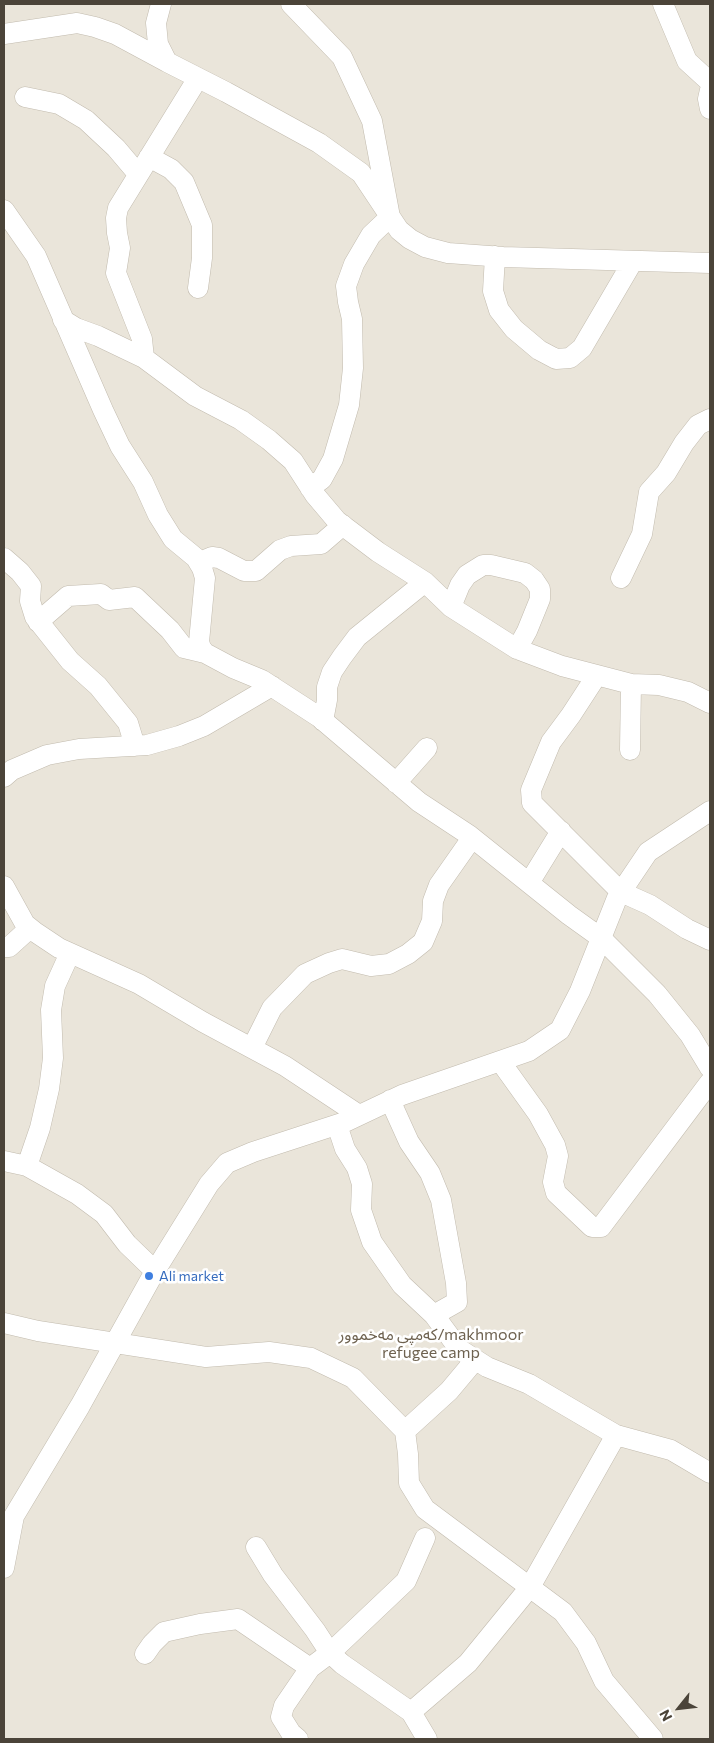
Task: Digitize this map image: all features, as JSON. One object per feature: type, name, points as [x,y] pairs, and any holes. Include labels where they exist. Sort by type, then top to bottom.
[{"type":"street","points":[[161,4],[156,23],[158,44],[167,62]]},
{"type":"street","points":[[291,4],[342,57],[372,121],[390,217]]},
{"type":"street","points":[[663,4],[688,62],[710,82]]},
{"type":"street","points":[[4,34],[77,23],[115,34],[319,143],[361,173],[399,230],[410,239],[426,247],[448,253],[495,256],[710,263]]},
{"type":"street","points":[[144,358],[142,338],[116,272],[120,248],[116,218],[118,208],[198,78]]},
{"type":"street","points":[[710,90],[708,99],[710,109]]},
{"type":"street","points":[[25,97],[59,104],[86,120],[116,148],[138,174]]},
{"type":"street","points":[[149,157],[171,169],[184,182],[202,225],[202,258],[198,288]]},
{"type":"street","points":[[4,210],[36,256],[117,439],[143,482],[158,515],[173,539],[200,562],[205,578],[199,642],[200,648],[205,653]]},
{"type":"street","points":[[310,488],[322,479],[333,459],[349,404],[353,368],[352,319],[346,286],[354,264],[372,235],[390,217]]},
{"type":"street","points":[[495,256],[493,291],[499,310],[514,329],[539,350],[556,359],[570,358],[582,348],[633,261]]},
{"type":"street","points":[[63,320],[76,328],[98,336],[144,358],[195,396],[241,420],[269,440],[293,461],[310,488],[337,521],[378,552],[425,582],[451,607],[517,649],[562,666],[631,684],[659,685],[688,692],[710,704]]},
{"type":"street","points":[[621,578],[642,534],[649,492],[666,473],[688,437],[698,425],[710,418]]},
{"type":"street","points":[[200,562],[219,558],[244,571],[256,571],[280,550],[291,546],[321,544],[343,526]]},
{"type":"street","points":[[4,558],[20,572],[31,586],[30,601],[38,622],[70,662],[98,686],[128,723],[135,746]]},
{"type":"street","points":[[451,607],[460,585],[467,575],[484,565],[491,565],[525,574],[534,580],[540,589],[540,599],[527,631],[517,649]]},
{"type":"street","points":[[323,721],[327,700],[327,687],[332,672],[357,636],[425,582]]},
{"type":"street","points":[[38,622],[68,596],[101,594],[109,600],[134,597],[170,630],[184,648],[205,653],[272,686],[323,721],[419,802],[472,838],[601,938],[657,994],[690,1034],[710,1068]]},
{"type":"street","points":[[597,675],[551,742],[531,790],[532,803],[621,892],[650,905],[687,929],[710,940]]},
{"type":"street","points":[[630,750],[631,684]]},
{"type":"street","points":[[4,777],[12,770],[47,755],[79,749],[135,746],[160,742],[204,726],[272,686]]},
{"type":"street","points":[[396,783],[427,748]]},
{"type":"street","points":[[4,1568],[9,1512],[80,1406],[155,1271],[209,1184],[227,1163],[253,1152],[337,1124],[402,1095],[529,1051],[560,1030],[580,991],[617,898],[648,852],[710,811]]},
{"type":"street","points":[[528,883],[562,831]]},
{"type":"street","points":[[252,1048],[272,1008],[305,974],[342,959],[371,966],[390,964],[408,954],[423,942],[432,921],[433,901],[439,885],[472,838]]},
{"type":"street","points":[[4,886],[25,924],[59,948],[139,984],[317,1086],[359,1115]]},
{"type":"street","points":[[4,947],[9,947],[30,928]]},
{"type":"street","points":[[27,1166],[40,1128],[50,1089],[53,1058],[51,1010],[55,986],[70,953]]},
{"type":"street","points":[[500,1061],[538,1114],[555,1145],[558,1156],[552,1182],[556,1194],[592,1227],[601,1227],[710,1082]]},
{"type":"street","points":[[390,1100],[409,1142],[430,1173],[443,1209],[456,1283],[457,1302],[434,1315]]},
{"type":"street","points":[[337,1124],[345,1149],[357,1168],[362,1184],[361,1210],[372,1242],[402,1285],[434,1315],[460,1349],[487,1367],[529,1384],[616,1435],[671,1450],[710,1473]]},
{"type":"street","points":[[4,1161],[27,1166],[77,1194],[104,1214],[126,1244],[155,1271]]},
{"type":"street","points":[[4,1323],[206,1357],[269,1352],[312,1358],[353,1378],[404,1431],[408,1454],[408,1482],[425,1509],[563,1612],[586,1643],[604,1681],[653,1739]]},
{"type":"street","points":[[404,1431],[449,1391],[475,1360]]},
{"type":"street","points":[[411,1712],[468,1663],[530,1587],[616,1435]]},
{"type":"street","points":[[298,1739],[291,1733],[281,1717],[284,1706],[310,1668],[330,1653],[406,1581],[425,1538]]},
{"type":"street","points":[[256,1547],[273,1575],[330,1653],[342,1664],[411,1712],[427,1739]]},
{"type":"street","points":[[145,1654],[164,1632],[200,1624],[238,1619],[310,1668]]},
{"type":"shaded area","points":[[4,4],[710,4],[710,1739],[4,1739]]},
{"type":"place","name":"Ali market","points":[[149,1276]]},
{"type":"district","name":"کەمپی مەخموور/makhmoor refugee camp","points":[[431,1344]]}]
